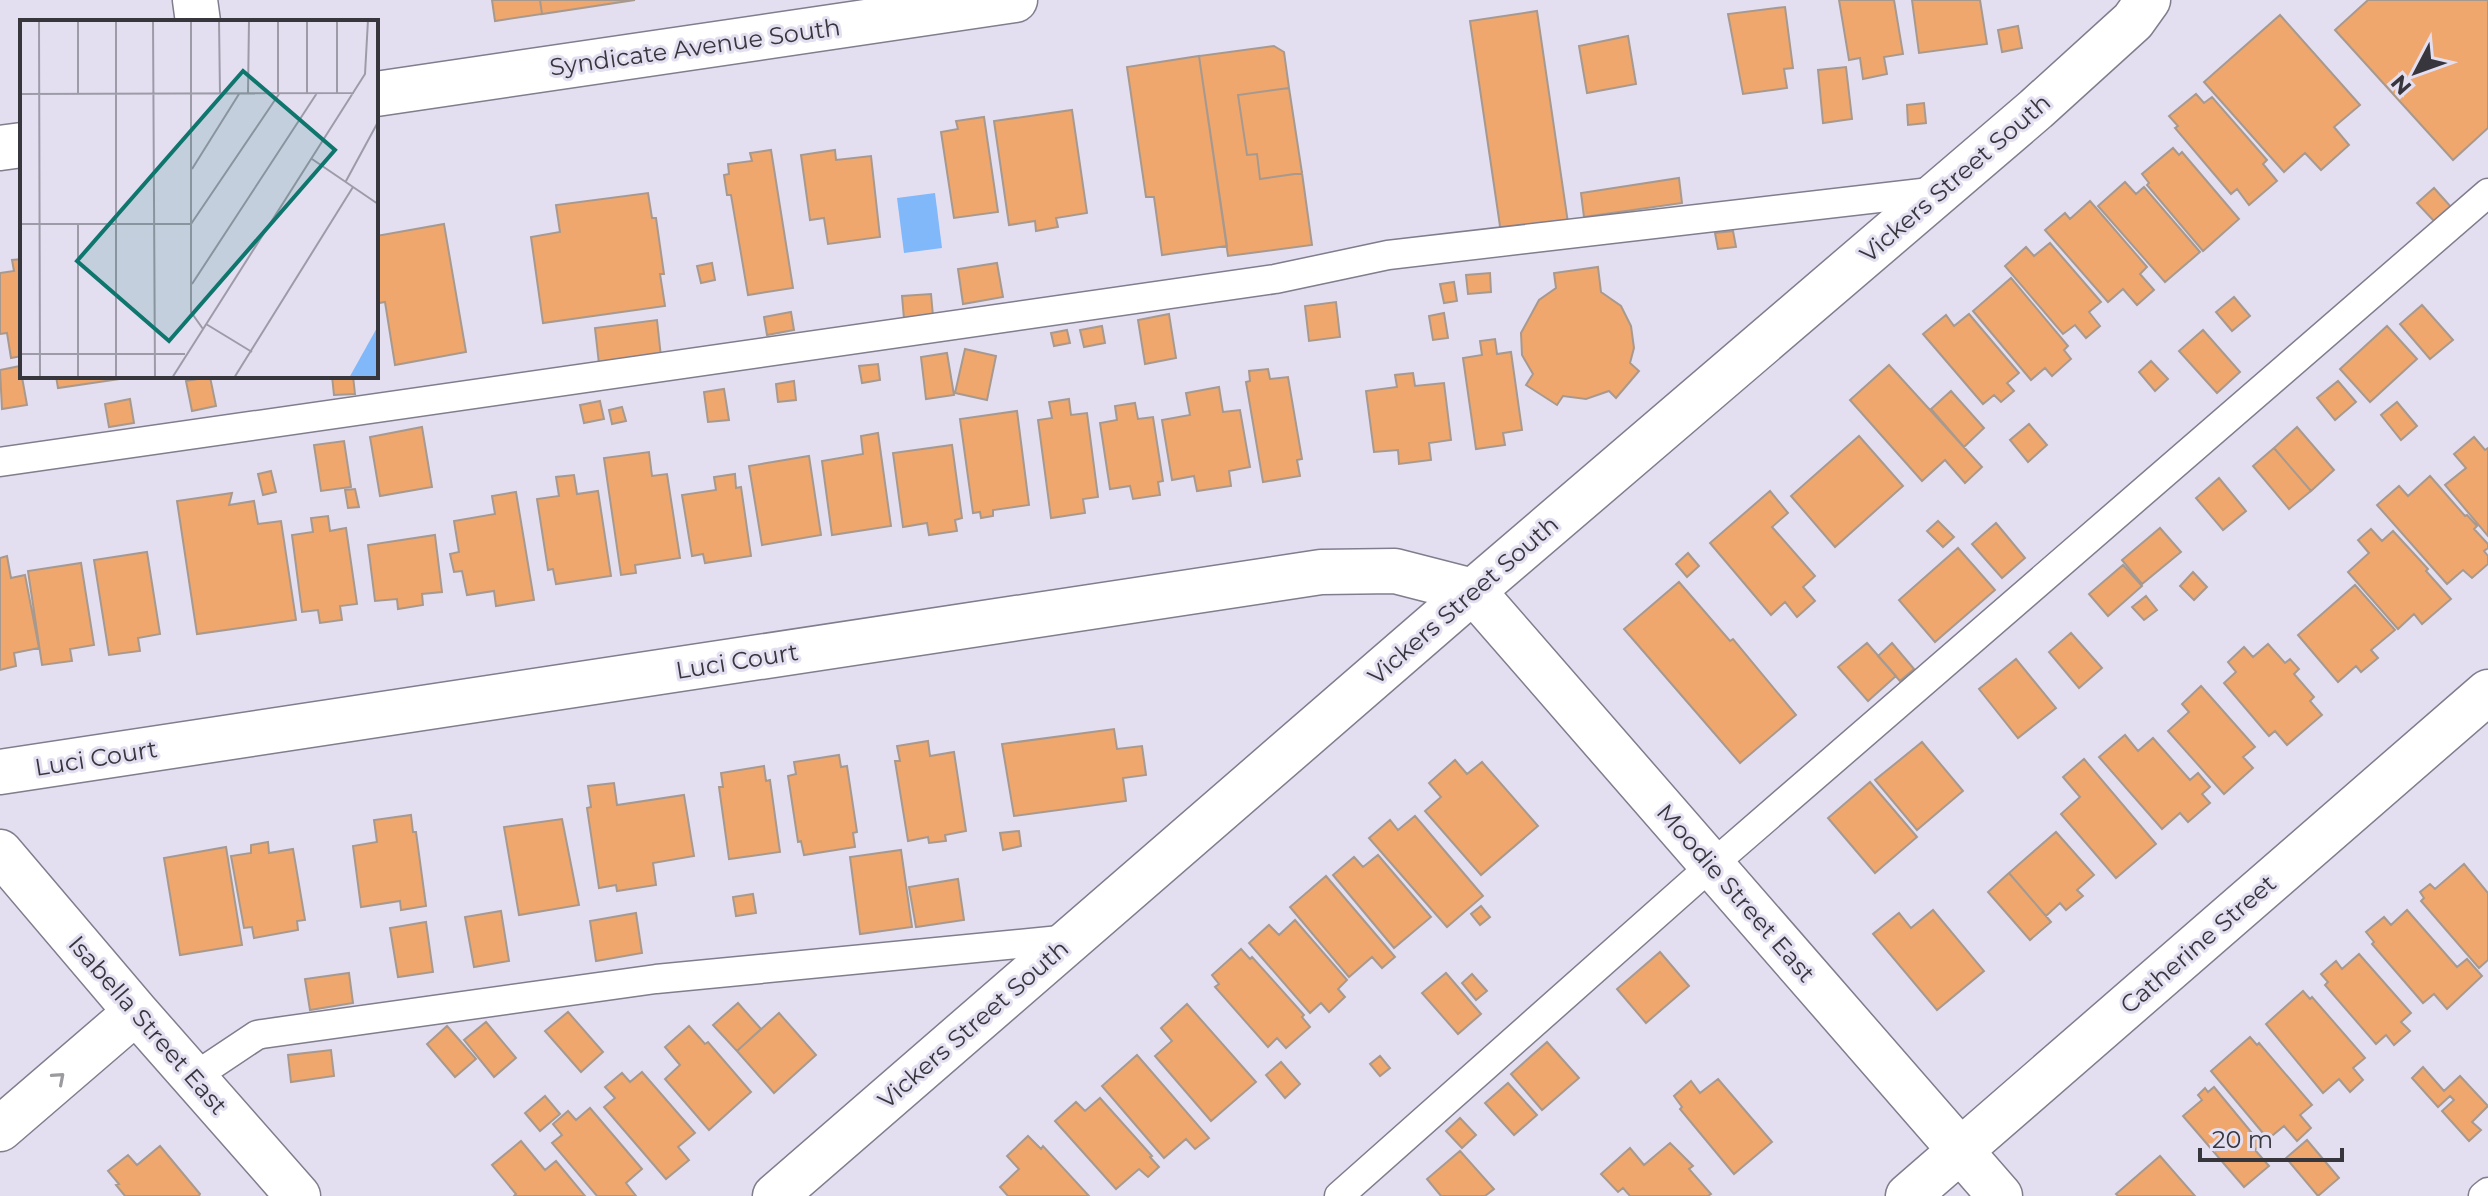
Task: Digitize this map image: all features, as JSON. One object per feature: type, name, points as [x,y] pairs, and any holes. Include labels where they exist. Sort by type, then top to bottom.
[{"type":"street","points":[[195,0],[198,20]]},
{"type":"street","name":"Syndicate Avenue South","points":[[378,94],[1015,0]]},
{"type":"street","name":"Vickers Street South","points":[[775,1196],[1473,591],[2036,109],[2133,21],[2148,0]]},
{"type":"street","points":[[0,148],[20,145]]},
{"type":"street","name":"Luci Court","points":[[0,772],[1321,572],[1395,571],[1473,591]]},
{"type":"street","name":"Moodie Street East","points":[[1473,591],[2000,1196]]},
{"type":"street","name":"Catherine Street","points":[[1908,1196],[2488,692]]},
{"type":"street","name":"Isabella Street East","points":[[0,852],[298,1196]]},
{"type":"street","points":[[0,1129],[136,1012]]},
{"type":"lane","points":[[0,462],[1275,279],[1388,255],[1940,191]]},
{"type":"lane","points":[[1339,1196],[1712,865],[2488,193]]},
{"type":"lane","points":[[194,1077],[262,1034],[656,979],[1072,939]]},
{"type":"lane","points":[[2483,1196],[2488,1192]]},
{"type":"water","points":[[935,193],[942,248],[904,253],[897,198]]},
{"type":"building","points":[[492,0],[540,0],[542,14],[495,21]]},
{"type":"building","points":[[540,0],[635,0],[542,14]]},
{"type":"building","points":[[1839,0],[1894,0],[1903,54],[1884,57],[1887,74],[1863,79],[1860,58],[1849,60]]},
{"type":"building","points":[[1912,0],[1980,0],[1987,44],[1919,53]]},
{"type":"building","points":[[2368,0],[2488,0],[2488,128],[2453,160],[2335,30]]},
{"type":"building","points":[[1785,7],[1793,68],[1784,69],[1787,88],[1743,94],[1728,14]]},
{"type":"building","points":[[1537,11],[1568,223],[1501,233],[1470,21]]},
{"type":"building","points":[[2280,15],[2360,105],[2334,127],[2349,145],[2321,170],[2305,153],[2284,172],[2204,82]]},
{"type":"building","points":[[2018,26],[2022,48],[2002,52],[1998,30]]},
{"type":"building","points":[[1628,36],[1636,84],[1587,93],[1579,46]]},
{"type":"building","points":[[1274,46],[1284,52],[1289,88],[1238,95],[1247,155],[1257,154],[1260,179],[1302,173],[1312,245],[1228,256],[1199,56]]},
{"type":"building","points":[[1199,56],[1227,246],[1162,255],[1154,197],[1146,197],[1127,67]]},
{"type":"building","points":[[1846,67],[1852,119],[1823,123],[1818,70]]},
{"type":"building","points":[[1289,88],[1302,173],[1260,179],[1257,154],[1247,155],[1238,95]]},
{"type":"building","points":[[2196,94],[2204,103],[2212,97],[2267,160],[2263,164],[2277,181],[2249,205],[2237,189],[2231,194],[2175,128],[2178,126],[2169,116]]},
{"type":"building","points":[[1924,103],[1926,123],[1908,125],[1907,105]]},
{"type":"building","points":[[1072,110],[1087,213],[1056,218],[1058,227],[1036,231],[1035,221],[1009,225],[994,121]]},
{"type":"building","points":[[984,117],[998,212],[954,218],[941,132],[958,129],[956,121]]},
{"type":"building","points":[[2173,148],[2179,155],[2182,152],[2239,219],[2203,251],[2147,185],[2149,183],[2142,174]]},
{"type":"building","points":[[771,150],[793,288],[748,295],[731,195],[727,195],[724,175],[729,174],[728,164],[752,161],[750,153]]},
{"type":"building","points":[[835,150],[836,160],[871,156],[880,237],[828,244],[824,218],[810,220],[801,155]]},
{"type":"building","points":[[1679,178],[1682,203],[1584,217],[1581,193]]},
{"type":"building","points":[[2125,182],[2136,194],[2144,187],[2200,252],[2165,282],[2098,206]]},
{"type":"building","points":[[2434,188],[2451,207],[2435,222],[2417,203]]},
{"type":"building","points":[[648,193],[652,218],[656,218],[665,306],[543,323],[531,237],[560,232],[556,205]]},
{"type":"building","points":[[2090,201],[2147,267],[2140,274],[2154,290],[2137,305],[2123,289],[2108,302],[2045,230],[2065,213],[2070,219]]},
{"type":"building","points":[[444,224],[466,352],[395,365],[385,302],[379,303],[378,300],[378,236]]},
{"type":"building","points":[[1733,231],[1736,247],[1718,249],[1715,233]]},
{"type":"building","points":[[2050,243],[2101,302],[2089,312],[2100,326],[2086,338],[2075,325],[2063,334],[2005,266],[2026,247],[2034,256]]},
{"type":"building","points":[[20,259],[20,356],[11,358],[7,333],[0,334],[0,273],[14,271],[12,260]]},
{"type":"building","points":[[712,263],[715,280],[701,283],[697,266]]},
{"type":"building","points":[[997,263],[1003,297],[963,304],[958,269]]},
{"type":"building","points":[[1598,267],[1601,292],[1621,306],[1631,326],[1634,348],[1630,363],[1639,371],[1616,398],[1609,391],[1586,399],[1563,396],[1557,405],[1526,385],[1533,374],[1522,355],[1521,333],[1539,300],[1556,288],[1554,273]]},
{"type":"building","points":[[1490,273],[1491,292],[1468,294],[1466,275]]},
{"type":"building","points":[[2011,278],[2068,346],[2064,350],[2071,359],[2052,376],[2045,368],[2031,380],[1973,311]]},
{"type":"building","points":[[1454,282],[1457,301],[1444,303],[1440,284]]},
{"type":"building","points":[[931,294],[933,316],[904,319],[902,296]]},
{"type":"building","points":[[2234,297],[2250,316],[2232,331],[2216,312]]},
{"type":"building","points":[[1336,302],[1340,337],[1309,341],[1305,306]]},
{"type":"building","points":[[2422,305],[2453,340],[2430,359],[2400,324]]},
{"type":"building","points":[[791,312],[794,330],[767,335],[764,317]]},
{"type":"building","points":[[1444,313],[1448,338],[1433,340],[1429,316]]},
{"type":"building","points":[[1169,314],[1176,358],[1145,364],[1138,320]]},
{"type":"building","points":[[1969,314],[2019,373],[2007,383],[2014,391],[2001,402],[1994,395],[1983,404],[1923,334],[1946,315],[1954,326]]},
{"type":"building","points":[[657,320],[661,357],[599,364],[595,328]]},
{"type":"building","points":[[1102,326],[1105,343],[1084,347],[1080,330]]},
{"type":"building","points":[[2387,326],[2417,359],[2370,402],[2340,369]]},
{"type":"building","points":[[1067,330],[1070,343],[1054,346],[1051,333]]},
{"type":"building","points":[[2203,330],[2240,372],[2217,393],[2179,351]]},
{"type":"building","points":[[1495,339],[1497,354],[1511,352],[1522,430],[1503,433],[1505,445],[1476,449],[1463,358],[1482,355],[1480,341]]},
{"type":"building","points":[[965,349],[996,356],[987,400],[955,393]]},
{"type":"building","points":[[947,353],[954,395],[926,399],[921,357]]},
{"type":"building","points":[[2151,361],[2168,379],[2155,391],[2139,372]]},
{"type":"building","points":[[878,364],[880,380],[862,383],[859,366]]},
{"type":"building","points":[[1889,365],[1982,467],[1965,483],[1945,460],[1922,481],[1850,400]]},
{"type":"building","points":[[20,366],[27,405],[2,409],[0,370]]},
{"type":"building","points":[[1268,369],[1270,379],[1288,377],[1302,459],[1297,460],[1300,476],[1263,482],[1246,382],[1250,381],[1249,371]]},
{"type":"building","points":[[1413,373],[1415,386],[1444,383],[1451,440],[1429,443],[1431,460],[1399,464],[1398,450],[1374,452],[1366,391],[1397,387],[1395,375]]},
{"type":"building","points":[[56,378],[120,379],[58,388]]},
{"type":"building","points":[[210,378],[216,406],[192,411],[186,381]]},
{"type":"building","points":[[332,378],[353,378],[355,394],[334,395]]},
{"type":"building","points":[[794,381],[796,400],[778,402],[776,384]]},
{"type":"building","points":[[2338,381],[2356,402],[2335,420],[2317,398]]},
{"type":"building","points":[[1219,387],[1223,412],[1240,410],[1250,467],[1229,471],[1231,486],[1197,491],[1194,476],[1172,480],[1162,420],[1190,415],[1186,393]]},
{"type":"building","points":[[724,389],[729,420],[708,422],[704,392]]},
{"type":"building","points":[[1951,391],[1984,428],[1964,447],[1931,409]]},
{"type":"building","points":[[130,399],[134,423],[109,427],[105,404]]},
{"type":"building","points":[[1069,399],[1071,415],[1087,413],[1098,497],[1083,499],[1085,513],[1051,518],[1038,420],[1052,418],[1049,402]]},
{"type":"building","points":[[600,401],[604,419],[584,423],[580,405]]},
{"type":"building","points":[[2397,402],[2417,426],[2401,440],[2381,415]]},
{"type":"building","points":[[1135,403],[1138,419],[1153,417],[1163,481],[1158,482],[1160,495],[1133,499],[1130,486],[1110,489],[1100,423],[1117,420],[1115,406]]},
{"type":"building","points":[[622,407],[626,421],[612,424],[609,410]]},
{"type":"building","points":[[1017,411],[1029,505],[993,510],[993,516],[981,518],[980,512],[973,513],[960,419]]},
{"type":"building","points":[[2029,424],[2047,445],[2028,462],[2010,440]]},
{"type":"building","points":[[422,427],[432,487],[380,496],[370,437]]},
{"type":"building","points":[[2297,427],[2334,470],[2311,491],[2274,448]]},
{"type":"building","points":[[878,433],[891,526],[832,535],[822,461],[863,454],[861,436]]},
{"type":"building","points":[[1859,436],[1903,486],[1835,547],[1791,496]]},
{"type":"building","points":[[2474,437],[2485,450],[2488,448],[2488,536],[2445,485],[2466,468],[2454,454]]},
{"type":"building","points":[[344,441],[351,487],[321,491],[314,445]]},
{"type":"building","points":[[952,445],[962,518],[955,520],[957,531],[929,535],[927,523],[903,527],[893,453]]},
{"type":"building","points":[[2274,448],[2311,491],[2289,509],[2253,466]]},
{"type":"building","points":[[649,452],[652,476],[667,474],[680,558],[635,565],[636,573],[621,575],[604,458]]},
{"type":"building","points":[[809,456],[821,535],[762,545],[749,466]]},
{"type":"building","points":[[271,471],[276,492],[263,495],[258,474]]},
{"type":"building","points":[[735,474],[736,488],[741,487],[751,556],[705,563],[703,554],[692,556],[682,495],[716,490],[714,477]]},
{"type":"building","points":[[574,475],[577,494],[598,491],[611,576],[556,584],[553,569],[548,570],[537,499],[559,496],[556,477]]},
{"type":"building","points":[[2430,476],[2477,526],[2474,529],[2488,544],[2484,551],[2488,564],[2472,578],[2463,570],[2447,584],[2377,505],[2399,486],[2408,496]]},
{"type":"building","points":[[2219,478],[2246,511],[2223,530],[2196,498]]},
{"type":"building","points":[[355,489],[359,507],[348,508],[345,490]]},
{"type":"building","points":[[1770,491],[1788,513],[1772,527],[1815,576],[1803,587],[1815,601],[1797,617],[1785,602],[1771,615],[1710,543]]},
{"type":"building","points":[[516,492],[534,600],[496,606],[494,591],[467,595],[462,571],[454,572],[450,554],[459,552],[454,521],[495,514],[492,496]]},
{"type":"building","points":[[232,493],[229,505],[254,501],[258,524],[281,521],[296,620],[197,634],[177,501]]},
{"type":"building","points":[[328,516],[330,531],[346,528],[357,604],[340,606],[342,620],[320,623],[318,610],[302,612],[292,535],[313,532],[311,518]]},
{"type":"building","points":[[1938,521],[1954,537],[1943,547],[1927,531]]},
{"type":"building","points":[[1996,523],[2025,558],[2002,578],[1972,544]]},
{"type":"building","points":[[2160,528],[2181,552],[2142,584],[2122,560]]},
{"type":"building","points":[[2371,529],[2382,541],[2393,531],[2451,599],[2422,624],[2414,614],[2398,629],[2348,572],[2369,553],[2358,540]]},
{"type":"building","points":[[435,535],[442,592],[422,594],[423,605],[398,609],[397,599],[375,601],[368,545]]},
{"type":"building","points":[[1958,548],[1995,590],[1935,642],[1899,600]]},
{"type":"building","points":[[147,552],[160,634],[138,638],[140,651],[109,655],[94,560]]},
{"type":"building","points":[[1688,553],[1699,566],[1687,577],[1676,564]]},
{"type":"building","points":[[7,556],[11,578],[25,575],[39,648],[14,653],[16,666],[0,670],[0,558]]},
{"type":"building","points":[[81,563],[94,645],[70,649],[72,661],[42,665],[28,571]]},
{"type":"building","points":[[2123,565],[2142,586],[2108,616],[2089,594]]},
{"type":"building","points":[[2193,572],[2207,587],[2194,600],[2180,586]]},
{"type":"building","points":[[1679,582],[1730,641],[1733,639],[1796,715],[1740,763],[1624,629]]},
{"type":"building","points":[[2355,585],[2395,630],[2371,650],[2378,658],[2361,672],[2356,666],[2338,682],[2298,635]]},
{"type":"building","points":[[2146,596],[2157,610],[2144,620],[2132,607]]},
{"type":"building","points":[[2071,633],[2102,668],[2079,688],[2049,652]]},
{"type":"building","points":[[1867,643],[1896,676],[1868,701],[1838,667]]},
{"type":"building","points":[[1892,643],[1914,669],[1900,681],[1878,656]]},
{"type":"building","points":[[2268,644],[2285,663],[2290,659],[2299,669],[2294,674],[2314,697],[2310,701],[2322,715],[2287,745],[2275,731],[2269,736],[2224,683],[2236,672],[2228,662],[2244,647],[2253,657]]},
{"type":"building","points":[[2016,659],[2056,708],[2018,738],[1979,689]]},
{"type":"building","points":[[2201,686],[2255,747],[2243,757],[2253,768],[2224,794],[2168,731],[2189,712],[2182,704]]},
{"type":"building","points":[[1114,729],[1117,749],[1142,746],[1146,775],[1123,778],[1126,801],[1014,816],[1002,744]]},
{"type":"building","points":[[2125,735],[2138,751],[2153,738],[2190,780],[2198,773],[2210,787],[2202,794],[2210,803],[2188,822],[2180,813],[2162,829],[2099,757]]},
{"type":"building","points":[[928,741],[930,756],[954,752],[966,831],[945,835],[946,841],[929,843],[928,837],[908,841],[895,761],[900,761],[897,746]]},
{"type":"building","points":[[1922,742],[1963,791],[1917,830],[1875,780]]},
{"type":"building","points":[[839,755],[841,767],[847,766],[857,832],[853,833],[855,847],[804,855],[801,841],[798,842],[788,776],[796,774],[794,762]]},
{"type":"building","points":[[2084,759],[2156,844],[2116,878],[2061,814],[2080,797],[2063,777]]},
{"type":"building","points":[[1455,760],[1467,774],[1482,762],[1538,826],[1481,875],[1425,811],[1441,797],[1429,783]]},
{"type":"building","points":[[764,766],[766,781],[770,780],[780,852],[729,859],[719,787],[723,787],[721,773]]},
{"type":"building","points":[[1870,782],[1917,837],[1875,873],[1828,818]]},
{"type":"building","points":[[614,783],[617,805],[684,795],[694,856],[653,863],[656,885],[617,891],[616,885],[599,888],[587,808],[591,807],[588,786]]},
{"type":"building","points":[[411,815],[426,906],[401,910],[400,901],[361,907],[353,846],[377,842],[374,820]]},
{"type":"building","points":[[1415,816],[1483,896],[1447,927],[1369,838],[1390,820],[1398,830]]},
{"type":"building","points":[[562,819],[579,905],[519,915],[504,827]]},
{"type":"building","points":[[1019,831],[1021,846],[1003,850],[1000,833]]},
{"type":"building","points":[[2056,832],[2094,875],[2077,890],[2083,896],[2066,910],[2060,903],[2046,916],[2009,873]]},
{"type":"building","points":[[268,842],[269,853],[293,849],[305,920],[297,921],[298,930],[254,938],[252,927],[244,928],[231,856],[251,853],[251,845]]},
{"type":"building","points":[[226,847],[242,945],[180,955],[164,858]]},
{"type":"building","points":[[901,850],[912,927],[860,934],[850,857]]},
{"type":"building","points":[[1378,855],[1431,917],[1394,948],[1333,875],[1354,857],[1363,867]]},
{"type":"building","points":[[2464,864],[2488,893],[2488,960],[2479,968],[2421,901],[2424,898],[2420,892],[2430,884],[2435,889]]},
{"type":"building","points":[[2009,873],[2051,922],[2030,940],[1988,892]]},
{"type":"building","points":[[1326,876],[1395,957],[1382,968],[1372,957],[1349,977],[1290,907]]},
{"type":"building","points":[[958,879],[964,920],[916,927],[909,887]]},
{"type":"building","points":[[753,894],[756,913],[736,916],[733,897]]},
{"type":"building","points":[[1481,906],[1490,917],[1480,925],[1471,914]]},
{"type":"building","points":[[1933,910],[1984,971],[1937,1010],[1873,934],[1899,913],[1911,928]]},
{"type":"building","points":[[2407,910],[2457,967],[2467,959],[2482,976],[2447,1009],[2434,994],[2423,1003],[2372,944],[2374,942],[2366,932],[2384,917],[2391,925]]},
{"type":"building","points":[[501,911],[509,961],[474,967],[465,917]]},
{"type":"building","points":[[636,913],[642,953],[596,961],[590,921]]},
{"type":"building","points":[[1295,920],[1347,980],[1338,989],[1345,997],[1329,1012],[1321,1003],[1310,1013],[1249,943],[1269,925],[1279,935]]},
{"type":"building","points":[[426,922],[433,972],[398,977],[390,928]]},
{"type":"building","points":[[1241,949],[1250,959],[1252,957],[1304,1015],[1302,1017],[1310,1027],[1286,1048],[1277,1038],[1268,1047],[1215,987],[1219,984],[1212,975]]},
{"type":"building","points":[[1660,952],[1689,986],[1646,1023],[1617,989]]},
{"type":"building","points":[[2359,954],[2411,1013],[2401,1022],[2410,1031],[2394,1045],[2386,1035],[2376,1044],[2325,985],[2328,982],[2321,974],[2336,961],[2342,969]]},
{"type":"building","points":[[349,973],[353,1003],[310,1010],[305,979]]},
{"type":"building","points":[[1446,973],[1481,1014],[1458,1034],[1422,993]]},
{"type":"building","points":[[1472,974],[1487,991],[1476,1000],[1462,983]]},
{"type":"building","points":[[2303,991],[2310,999],[2312,997],[2365,1058],[2353,1068],[2363,1080],[2350,1092],[2339,1079],[2323,1093],[2266,1024]]},
{"type":"building","points":[[738,1003],[761,1029],[737,1051],[713,1025]]},
{"type":"building","points":[[1187,1004],[1256,1082],[1211,1121],[1155,1056],[1172,1041],[1161,1028]]},
{"type":"building","points":[[568,1012],[603,1052],[581,1072],[545,1031]]},
{"type":"building","points":[[779,1013],[816,1055],[774,1093],[737,1051]]},
{"type":"building","points":[[486,1022],[516,1058],[494,1077],[464,1040]]},
{"type":"building","points":[[447,1026],[476,1059],[455,1077],[427,1044]]},
{"type":"building","points":[[689,1026],[705,1044],[708,1042],[751,1092],[709,1130],[665,1079],[680,1065],[665,1047]]},
{"type":"building","points":[[2250,1037],[2257,1045],[2259,1043],[2312,1105],[2300,1115],[2311,1128],[2297,1141],[2284,1126],[2268,1139],[2211,1071]]},
{"type":"building","points":[[1547,1042],[1579,1078],[1542,1110],[1511,1074]]},
{"type":"building","points":[[331,1050],[334,1076],[291,1082],[288,1055]]},
{"type":"building","points":[[1137,1055],[1209,1138],[1195,1149],[1186,1139],[1164,1158],[1102,1086]]},
{"type":"building","points":[[1380,1056],[1390,1068],[1380,1076],[1370,1064]]},
{"type":"building","points":[[1281,1062],[1300,1084],[1285,1098],[1266,1075]]},
{"type":"building","points":[[2423,1067],[2444,1091],[2460,1076],[2488,1106],[2472,1122],[2481,1130],[2469,1141],[2442,1111],[2454,1100],[2450,1096],[2438,1107],[2412,1078]]},
{"type":"building","points":[[642,1072],[695,1133],[678,1147],[689,1160],[666,1179],[604,1107],[615,1098],[605,1087],[622,1073],[630,1082]]},
{"type":"building","points":[[1718,1079],[1772,1142],[1734,1174],[1680,1109],[1682,1107],[1674,1096],[1691,1081],[1700,1093]]},
{"type":"building","points":[[1508,1083],[1537,1115],[1514,1135],[1485,1103]]},
{"type":"building","points":[[2214,1087],[2261,1144],[2255,1150],[2269,1166],[2244,1187],[2183,1116],[2202,1100],[2198,1095],[2205,1088],[2208,1092]]},
{"type":"building","points":[[545,1096],[560,1114],[540,1131],[525,1113]]},
{"type":"building","points":[[1100,1098],[1159,1167],[1148,1177],[1139,1169],[1116,1189],[1055,1121],[1076,1102],[1085,1111]]},
{"type":"building","points":[[590,1108],[642,1169],[626,1183],[636,1196],[597,1196],[552,1143],[562,1135],[553,1124],[568,1111],[576,1120]]},
{"type":"building","points":[[1460,1118],[1476,1135],[1462,1148],[1446,1131]]},
{"type":"building","points":[[1028,1136],[1041,1149],[1043,1146],[1089,1196],[1008,1196],[1000,1187],[1019,1169],[1007,1156]]},
{"type":"building","points":[[2307,1140],[2339,1178],[2318,1196],[2286,1158]]},
{"type":"building","points":[[521,1141],[545,1170],[556,1161],[585,1196],[514,1196],[516,1194],[492,1165]]},
{"type":"building","points":[[1670,1143],[1693,1166],[1689,1169],[1711,1194],[1630,1196],[1623,1188],[1618,1192],[1601,1174],[1630,1148],[1644,1165]]},
{"type":"building","points":[[160,1146],[199,1196],[125,1196],[116,1185],[119,1184],[108,1171],[128,1155],[137,1165]]},
{"type":"building","points":[[1460,1151],[1494,1189],[1485,1196],[1441,1196],[1427,1179]]},
{"type":"building","points":[[2160,1156],[2195,1196],[2116,1194]]}]
